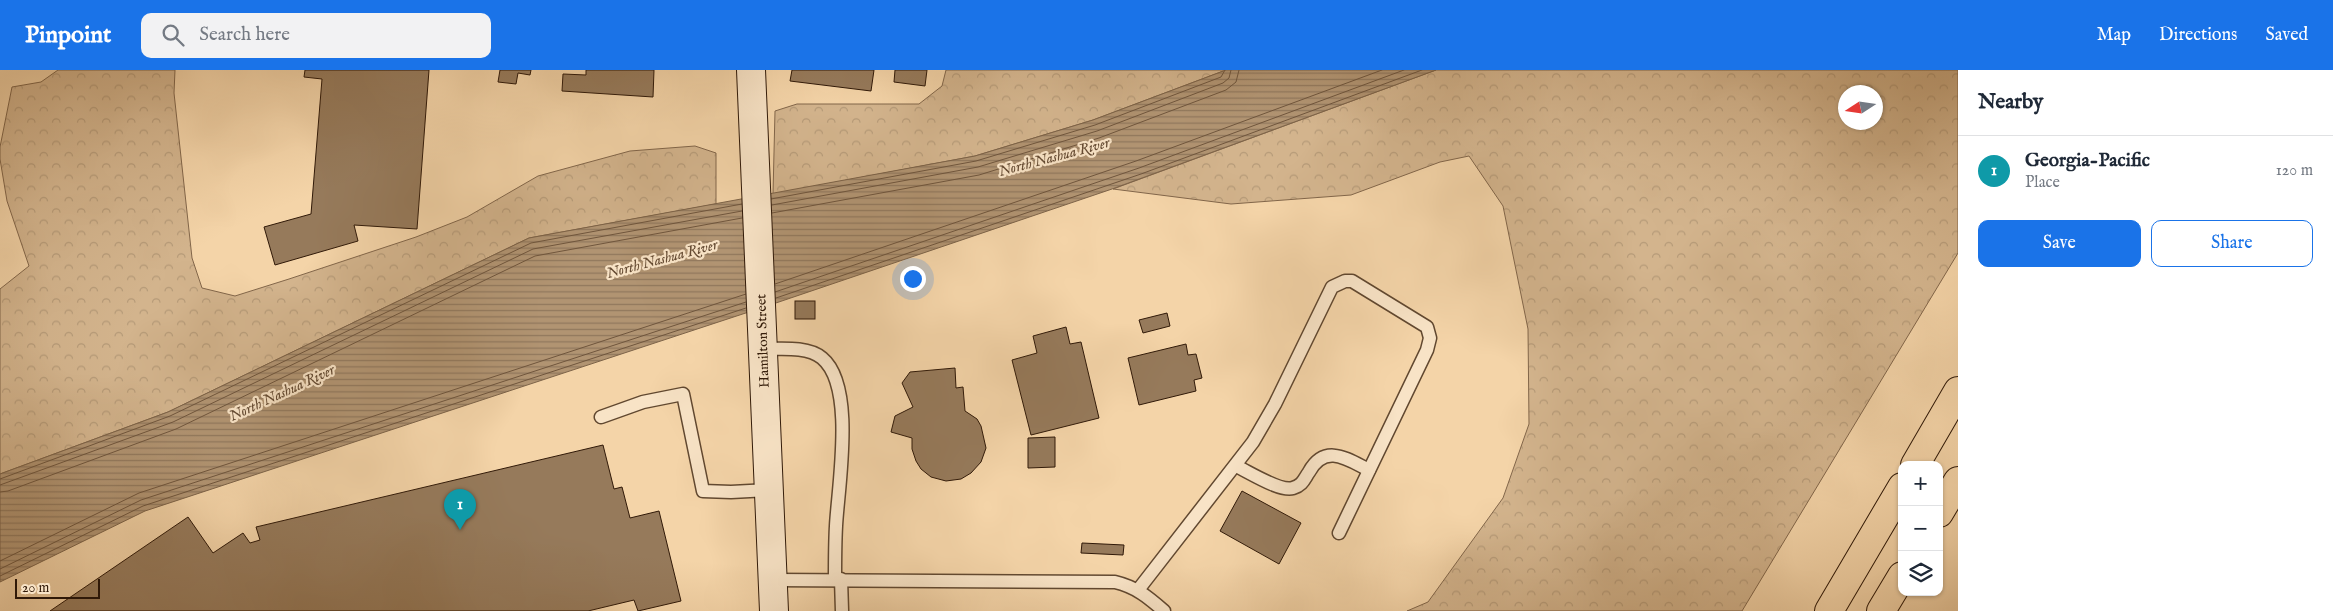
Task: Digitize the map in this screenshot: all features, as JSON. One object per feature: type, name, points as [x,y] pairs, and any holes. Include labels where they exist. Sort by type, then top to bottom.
[{"type":"highway","points":[[1917,461],[1958,392]]},
{"type":"highway","points":[[1943,506],[1958,481]]},
{"type":"highway","points":[[1829,611],[1898,494]]},
{"type":"highway","points":[[1881,611],[1898,583]]},
{"type":"main road","name":"Hamilton Street","points":[[751,70],[774,611]]},
{"type":"lane","points":[[1138,590],[1253,442],[1275,404],[1332,287],[1346,281],[1352,281],[1427,328],[1430,338],[1339,533]]},
{"type":"lane","points":[[763,349],[810,351],[828,363],[836,384],[843,428],[836,526],[838,580],[842,611]]},
{"type":"lane","points":[[601,417],[643,402],[683,394],[703,490],[731,492],[769,490]]},
{"type":"lane","points":[[1236,466],[1283,488],[1293,488],[1303,483],[1309,470],[1318,459],[1337,454],[1369,470]]},
{"type":"lane","points":[[773,580],[1115,582],[1138,590],[1164,611]]},
{"type":"green space","points":[[58,70],[175,70],[174,93],[192,258],[202,288],[235,296],[416,237],[467,217],[538,176],[630,151],[695,146],[716,153],[716,204],[529,238],[168,412],[0,474],[0,289],[29,266],[7,201],[0,159],[0,147],[12,87],[41,82]]},
{"type":"green space","points":[[946,70],[1226,70],[1093,120],[975,156],[773,194],[775,111],[797,104],[919,104],[942,86]]},
{"type":"green space","points":[[1436,70],[1958,70],[1958,253],[1742,611],[1407,611],[1428,602],[1503,498],[1529,424],[1528,329],[1503,206],[1469,156],[1440,162],[1351,195],[1231,204],[1113,189]]},
{"type":"water","name":"North Nashua River","points":[[1226,70],[1436,70],[1112,189],[770,305],[145,511],[0,582],[0,474],[168,412],[529,238],[975,156],[1093,120]]},
{"type":"building","points":[[305,70],[429,70],[417,229],[354,225],[358,241],[275,265],[264,227],[311,214],[322,79],[304,77]]},
{"type":"building","points":[[500,70],[531,70],[530,75],[518,73],[516,84],[498,82]]},
{"type":"building","points":[[586,70],[654,70],[653,97],[562,91],[563,74],[586,75]]},
{"type":"building","points":[[792,70],[874,70],[871,91],[790,81]]},
{"type":"building","points":[[895,70],[927,70],[925,86],[894,82]]},
{"type":"building","points":[[795,301],[815,301],[815,319],[795,319]]},
{"type":"building","points":[[1167,313],[1170,326],[1143,333],[1139,320]]},
{"type":"building","points":[[1066,327],[1070,344],[1081,342],[1099,418],[1031,435],[1012,360],[1037,353],[1033,336]]},
{"type":"building","points":[[1186,344],[1188,355],[1196,354],[1202,378],[1194,380],[1196,391],[1139,405],[1128,358]]},
{"type":"building","points":[[955,368],[956,388],[963,387],[965,411],[977,419],[981,426],[986,448],[981,462],[971,473],[961,479],[946,481],[931,477],[921,469],[912,449],[912,438],[891,432],[895,416],[913,407],[902,383],[910,372]]},
{"type":"building","points":[[1055,437],[1055,467],[1028,468],[1028,438]]},
{"type":"building","points":[[603,445],[614,489],[622,487],[630,518],[659,511],[681,601],[638,611],[634,600],[588,611],[50,611],[188,517],[213,553],[243,533],[250,543],[260,540],[256,527]]},
{"type":"building","points":[[1242,491],[1301,523],[1279,564],[1220,531]]},
{"type":"building","points":[[1082,543],[1124,545],[1123,555],[1081,553]]},
{"type":"place","name":"Georgia-Pacific","points":[[460,530]]}]
